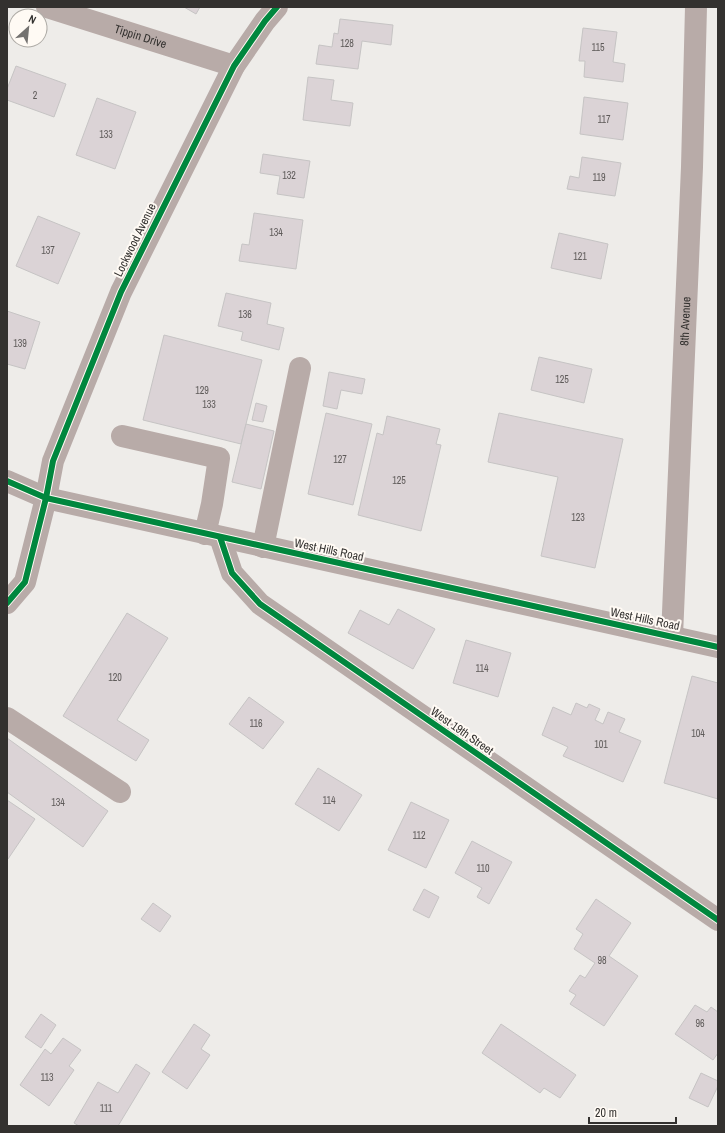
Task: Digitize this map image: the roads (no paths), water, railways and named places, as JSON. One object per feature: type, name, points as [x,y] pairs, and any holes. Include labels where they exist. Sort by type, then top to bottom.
[{"type":"street","name":"Tippin Drive","points":[[47,7],[234,66]]},
{"type":"street","name":"Lockwood Avenue","points":[[46,498],[53,462],[121,292],[234,66],[265,21],[277,7]]},
{"type":"street","name":"8th Avenue","points":[[672,636],[692,167],[696,7]]},
{"type":"street","points":[[264,547],[300,368]]},
{"type":"street","points":[[122,436],[219,458],[212,504],[212,536]]},
{"type":"street","points":[[7,481],[46,498],[25,582],[7,603]]},
{"type":"street","name":"West Hills Road","points":[[46,498],[718,647]]},
{"type":"street","name":"West 19th Street","points":[[212,536],[232,573],[260,604],[718,920]]},
{"type":"street","points":[[7,718],[120,792]]}]
